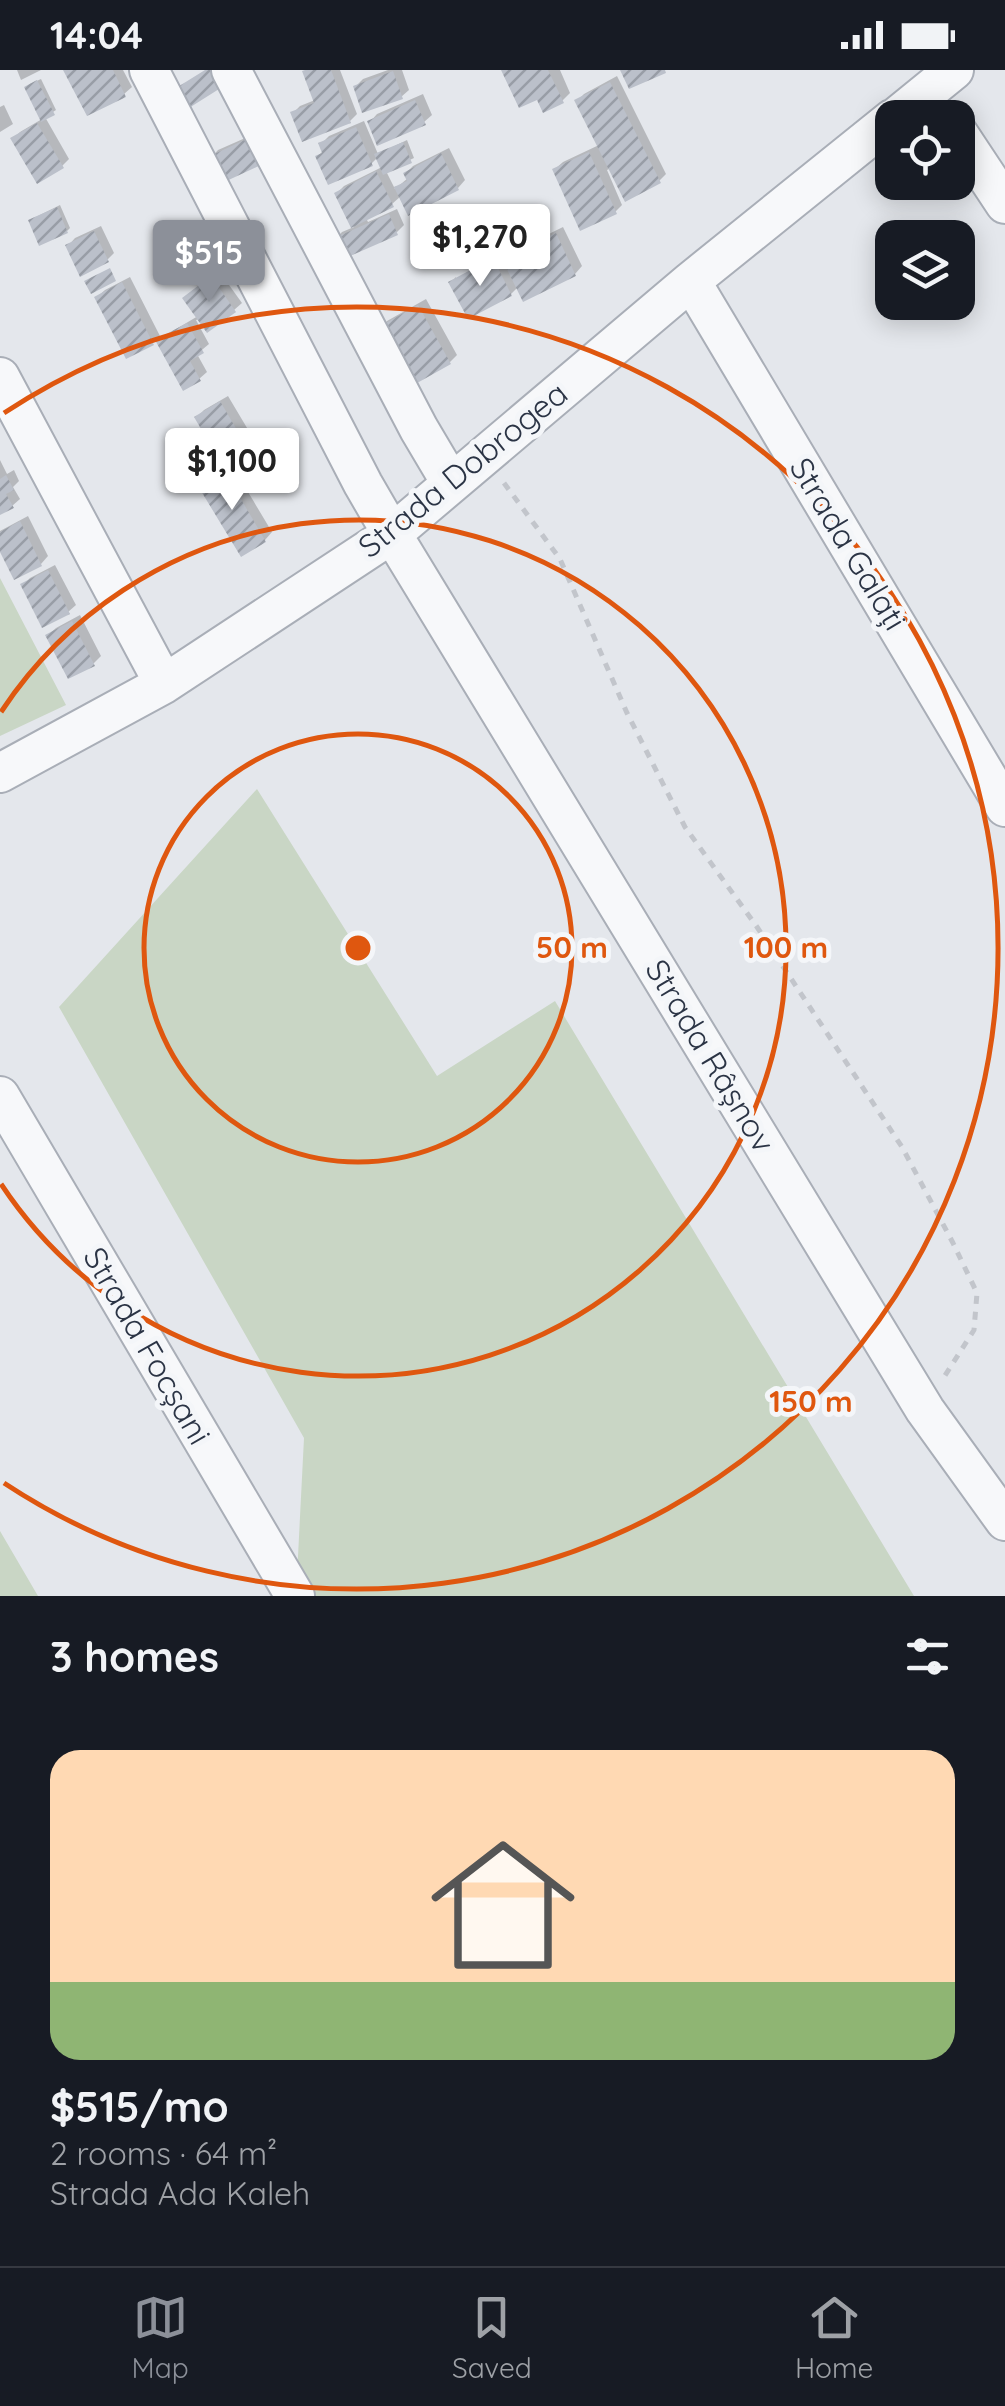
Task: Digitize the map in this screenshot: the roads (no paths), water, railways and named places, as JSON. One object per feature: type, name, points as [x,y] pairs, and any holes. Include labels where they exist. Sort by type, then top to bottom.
[{"type":"street","name":"Strada Râșnov","points":[[149,70],[392,534],[925,1410],[1005,1521]]},
{"type":"street","points":[[231,70],[419,428],[452,483]]},
{"type":"street","name":"Strada Dobrogea","points":[[0,772],[164,684],[392,534],[691,281],[875,133]]},
{"type":"street","points":[[975,159],[1005,204]]},
{"type":"street","name":"Strada Galați","points":[[691,281],[1005,807]]},
{"type":"street","points":[[0,377],[164,684]]},
{"type":"street","name":"Strada Focșani","points":[[0,1096],[295,1596]]}]
